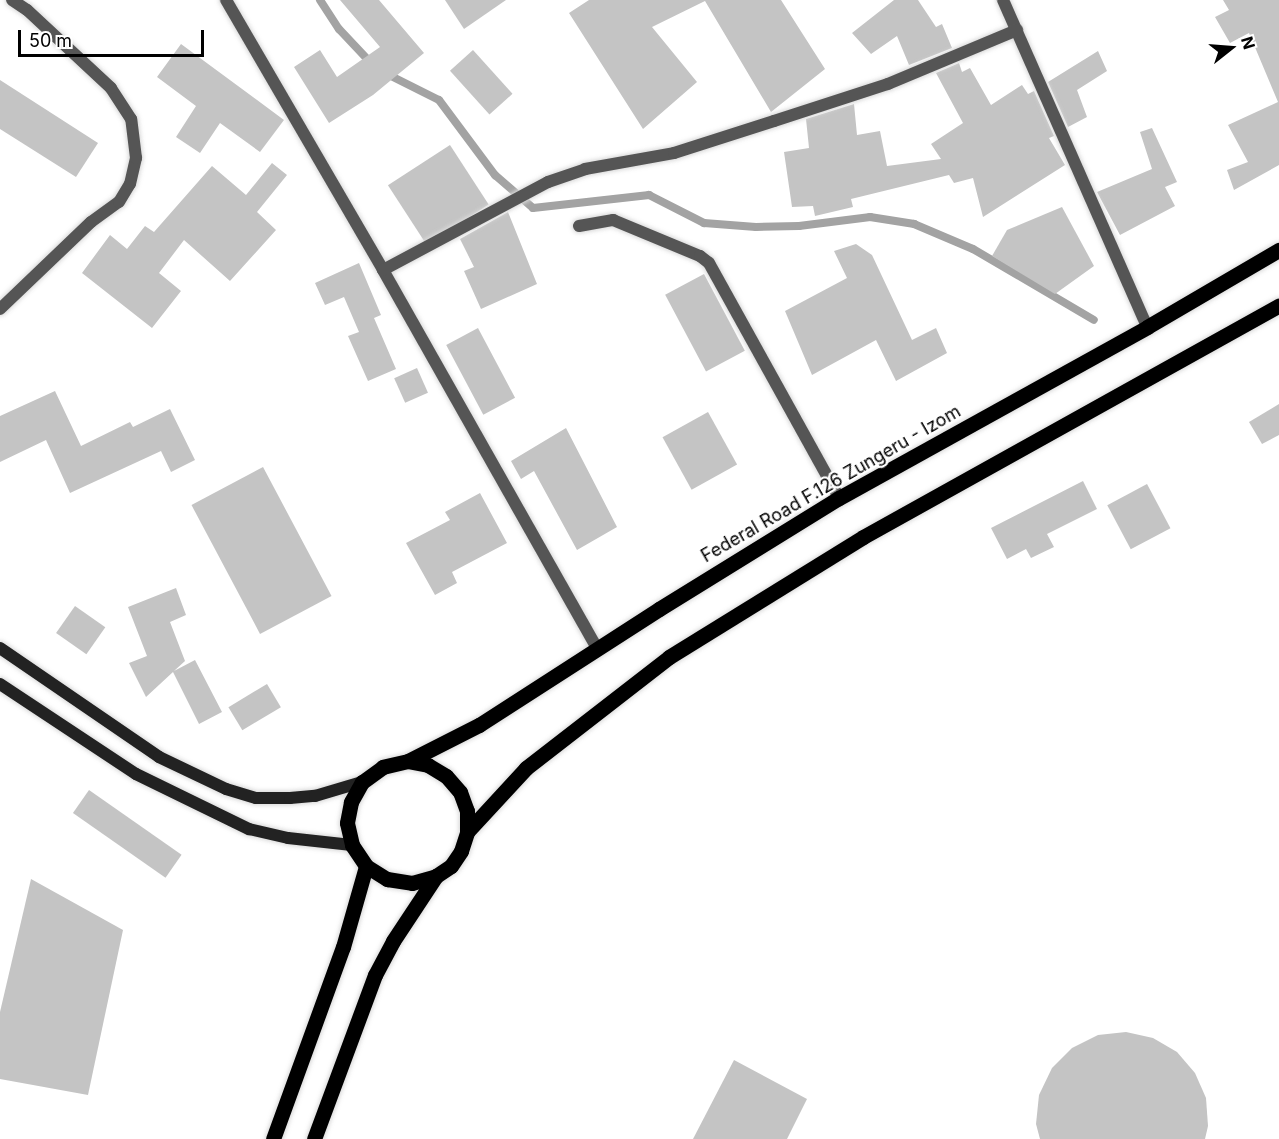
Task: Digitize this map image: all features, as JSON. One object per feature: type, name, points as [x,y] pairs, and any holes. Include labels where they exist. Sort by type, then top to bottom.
[{"type":"main road","name":"Federal Road F.126 Zungeru - Izom","points":[[408,761],[479,725],[839,498],[1147,327],[1279,250]]},
{"type":"main road","points":[[467,832],[526,768],[669,657],[863,537],[1279,305]]},
{"type":"main road","points":[[0,648],[159,757],[226,789],[256,798],[315,796],[362,782],[382,767],[408,761],[429,765],[446,776],[460,792],[467,811],[467,832],[461,851],[451,866],[436,876],[412,883],[387,879],[366,866],[352,845],[347,823],[351,802],[362,782]]},
{"type":"main road","points":[[0,684],[136,774],[249,829],[288,838],[352,845]]},
{"type":"main road","points":[[273,1139],[343,947],[366,866]]},
{"type":"main road","points":[[314,1139],[375,975],[393,941],[436,876]]},
{"type":"street","points":[[0,309],[91,222],[119,202],[130,184],[136,158],[130,119],[111,88],[30,5],[12,0]]},
{"type":"street","points":[[226,0],[383,270],[597,649]]},
{"type":"street","points":[[1003,0],[1147,327]]},
{"type":"street","points":[[383,270],[530,189],[585,169],[674,153],[888,84],[1017,30]]},
{"type":"street","points":[[579,226],[614,220],[700,256],[709,263],[839,498]]},
{"type":"building","points":[[340,0],[379,0],[424,53],[373,95],[329,123],[294,67],[320,50],[337,77],[380,47]]},
{"type":"building","points":[[445,0],[506,0],[464,29]]},
{"type":"building","points":[[589,0],[781,0],[825,69],[771,112],[705,1],[652,27],[697,82],[643,129],[569,13]]},
{"type":"building","points":[[894,0],[918,0],[936,27],[942,24],[952,48],[909,65],[897,36],[871,54],[852,33]]},
{"type":"building","points":[[1223,0],[1279,0],[1279,165],[1234,190],[1227,170],[1248,162],[1228,125],[1278,102],[1249,33],[1230,43],[1215,17],[1229,10]]},
{"type":"building","points":[[181,44],[284,120],[260,152],[220,123],[200,153],[176,137],[196,106],[157,77]]},
{"type":"building","points":[[473,50],[512,94],[489,115],[450,71]]},
{"type":"building","points":[[1098,51],[1107,71],[1077,90],[1087,117],[1068,127],[1048,82]]},
{"type":"building","points":[[959,63],[962,72],[970,68],[991,105],[1022,85],[1028,94],[1034,91],[1054,136],[1049,138],[1065,165],[983,217],[973,178],[954,183],[949,175],[851,199],[853,207],[815,216],[813,206],[792,207],[784,152],[809,148],[806,119],[854,104],[857,135],[880,131],[887,166],[941,159],[931,144],[963,123],[936,73]]},
{"type":"building","points":[[0,80],[98,143],[76,177],[0,129]]},
{"type":"building","points":[[1152,128],[1177,182],[1165,187],[1175,206],[1120,235],[1097,192],[1152,169],[1140,132]]},
{"type":"building","points":[[450,145],[489,205],[427,245],[388,185]]},
{"type":"building","points":[[272,163],[287,175],[257,212],[276,230],[230,281],[184,240],[159,273],[181,291],[152,328],[82,273],[110,235],[127,249],[145,226],[154,232],[212,166],[246,195]]},
{"type":"building","points":[[1062,207],[1094,266],[1055,294],[992,256],[1007,230]]},
{"type":"building","points":[[508,212],[537,284],[481,309],[464,271],[474,267],[460,239]]},
{"type":"building","points":[[856,244],[872,255],[912,340],[936,328],[947,353],[896,381],[876,340],[812,375],[785,311],[847,278],[834,251]]},
{"type":"building","points":[[359,263],[381,315],[374,318],[396,369],[368,381],[348,336],[359,332],[344,297],[325,305],[315,283]]},
{"type":"building","points":[[704,274],[745,351],[706,371],[665,295]]},
{"type":"building","points":[[478,328],[515,398],[483,415],[446,345]]},
{"type":"building","points":[[417,368],[428,393],[405,403],[394,378]]},
{"type":"building","points":[[55,391],[81,446],[130,422],[133,427],[170,409],[195,460],[171,472],[161,451],[70,493],[46,440],[0,462],[0,416]]},
{"type":"building","points":[[1279,404],[1279,435],[1262,444],[1249,422]]},
{"type":"building","points":[[708,412],[737,464],[692,490],[663,437]]},
{"type":"building","points":[[566,428],[617,527],[577,550],[534,471],[521,479],[511,461]]},
{"type":"building","points":[[263,467],[332,596],[260,634],[191,505]]},
{"type":"building","points":[[1083,481],[1097,509],[1047,534],[1054,547],[1031,558],[1026,549],[1007,559],[991,528]]},
{"type":"building","points":[[1147,484],[1170,528],[1131,549],[1107,505]]},
{"type":"building","points":[[480,493],[507,543],[452,572],[457,583],[435,595],[406,543],[450,520],[445,512]]},
{"type":"building","points":[[176,588],[186,615],[170,622],[185,661],[174,671],[195,660],[222,712],[199,724],[173,672],[146,697],[129,663],[147,656],[128,607]]},
{"type":"building","points":[[75,606],[105,627],[86,654],[56,633]]},
{"type":"building","points":[[267,684],[281,707],[242,730],[228,707]]},
{"type":"building","points":[[89,790],[182,855],[166,878],[73,813]]},
{"type":"building","points":[[31,879],[123,930],[88,1095],[0,1079],[0,1012]]},
{"type":"building","points":[[1126,1032],[1153,1038],[1177,1052],[1195,1073],[1206,1098],[1208,1126],[1205,1139],[1040,1139],[1036,1124],[1039,1095],[1052,1068],[1072,1048],[1098,1035]]},
{"type":"building","points":[[734,1060],[807,1099],[787,1139],[693,1139]]},
{"type":"waterway","points":[[320,0],[339,29],[372,64]]},
{"type":"waterway","points":[[387,74],[439,100],[495,175],[533,208],[649,195],[704,223],[756,227],[799,226],[870,217],[914,224],[973,249],[1094,320]]}]
